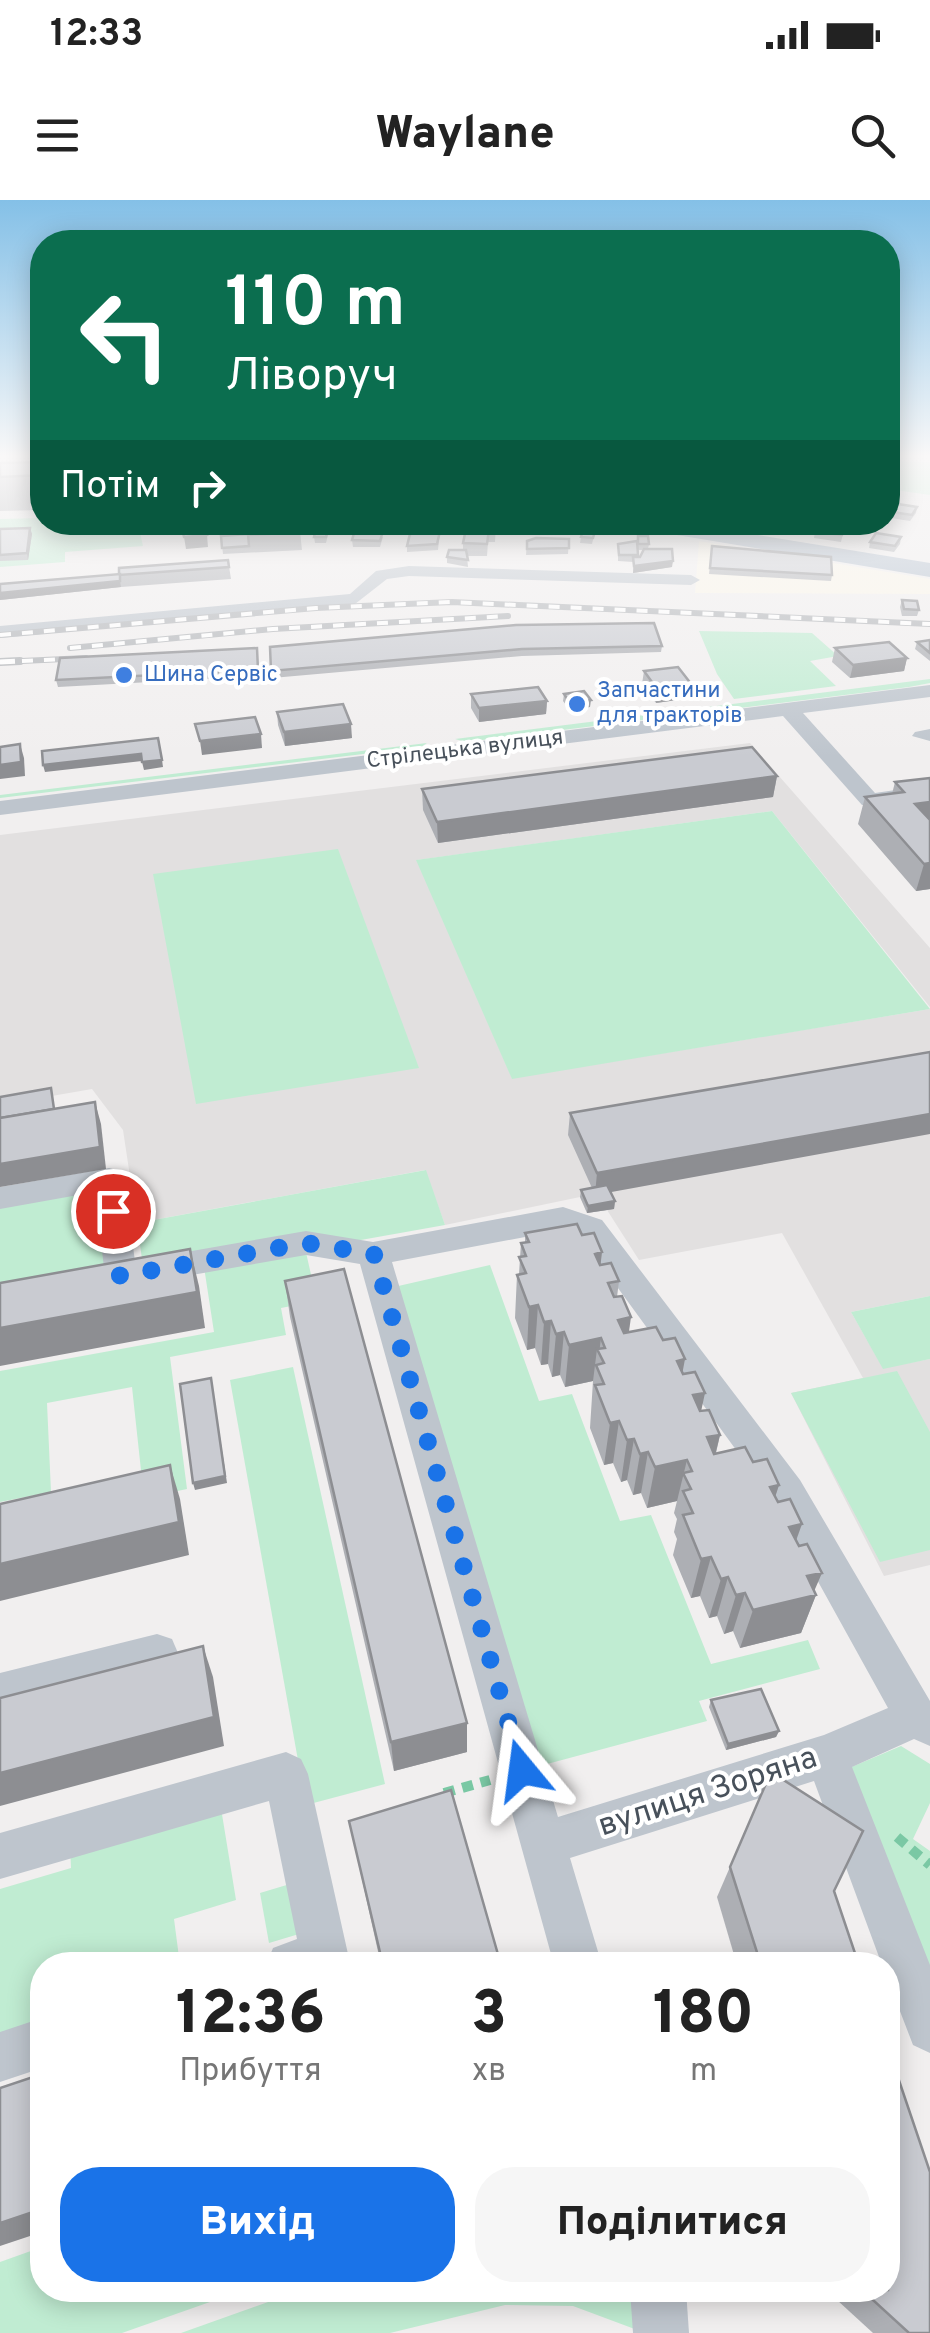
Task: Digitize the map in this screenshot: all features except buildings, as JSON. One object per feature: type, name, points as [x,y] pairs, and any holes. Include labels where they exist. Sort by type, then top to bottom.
[{"type":"main road","points":[[864,558],[930,570]]},
{"type":"street","points":[[0,632],[355,599],[382,575],[409,571],[691,580]]},
{"type":"street","name":"Стрілецька вулиця","points":[[0,808],[930,691]]},
{"type":"street","points":[[789,710],[870,800],[930,792]]},
{"type":"street","points":[[0,1198],[109,1179],[120,1276]]},
{"type":"street","points":[[86,1282],[306,1243],[374,1254],[562,1218],[591,1228],[787,1491],[923,1721]]},
{"type":"street","points":[[374,1254],[574,1952]]},
{"type":"street","points":[[0,1694],[157,1654]]},
{"type":"street","name":"вулиця Зоряна","points":[[543,1844],[826,1756],[923,1721]]},
{"type":"street","points":[[826,1756],[930,2028]]},
{"type":"street","points":[[0,1856],[286,1774],[324,1952]]},
{"type":"street","points":[[0,2057],[30,2047]]},
{"type":"street","points":[[659,2302],[661,2333]]},
{"type":"path","points":[[429,1798],[522,1770]]},
{"type":"shaded area","points":[[698,558],[800,558],[930,579],[930,594],[695,593]]},
{"type":"shaded area","points":[[750,743],[930,948],[930,1007],[772,811],[417,860],[512,1078],[930,1009],[930,1296],[851,1312],[883,1368],[930,1359],[930,1565],[884,1576],[791,1393],[863,1378],[782,1233],[639,1260],[607,1210],[587,1213],[580,1197],[445,1225],[425,1170],[137,1223],[123,1130],[92,1089],[0,1105],[0,835]]},
{"type":"green space","points":[[0,558],[65,558],[65,562],[0,567]]},
{"type":"green space","points":[[699,631],[812,633],[838,656],[810,661],[836,686],[734,699],[717,674]]},
{"type":"green space","points":[[930,679],[930,683],[909,687],[466,742],[455,739]]},
{"type":"green space","points":[[427,743],[421,747],[0,798],[0,795]]},
{"type":"green space","points":[[772,811],[930,1009],[512,1079],[416,860]]},
{"type":"green space","points":[[338,849],[419,1068],[196,1104],[153,874]]},
{"type":"green space","points":[[426,1170],[445,1225],[344,1243],[143,1266],[137,1223]]},
{"type":"green space","points":[[99,1188],[109,1271],[0,1290],[0,1205]]},
{"type":"green space","points":[[305,1248],[317,1301],[281,1308],[286,1335],[170,1357],[187,1489],[144,1498],[132,1387],[47,1403],[51,1492],[0,1502],[0,1371],[214,1332],[204,1267]]},
{"type":"green space","points":[[490,1265],[539,1401],[572,1394],[620,1521],[651,1515],[711,1664],[808,1640],[820,1669],[699,1701],[707,1721],[536,1767],[394,1287]]},
{"type":"green space","points":[[930,1296],[930,1359],[883,1369],[851,1312]]},
{"type":"green space","points":[[293,1367],[385,1784],[306,1805],[230,1380]]},
{"type":"green space","points":[[897,1371],[930,1432],[930,1550],[880,1562],[791,1393]]},
{"type":"green space","points":[[901,1746],[930,1764],[930,1803],[913,1839],[930,1851],[930,1996],[842,1771]]},
{"type":"green space","points":[[220,1802],[236,1900],[174,1919],[178,1952],[30,1952],[30,2033],[0,2043],[0,1889],[71,1868],[70,1846]]},
{"type":"green space","points":[[290,1884],[299,1934],[269,1943],[260,1893]]},
{"type":"green space","points":[[30,2251],[30,2302],[210,2302],[122,2333],[0,2333],[0,2262]]},
{"type":"green space","points":[[268,2302],[637,2302],[640,2331],[573,2306],[505,2305],[390,2333],[181,2333]]},
{"type":"railway","points":[[0,635],[316,608],[452,602],[930,624]]},
{"type":"railway","points":[[70,648],[273,629],[508,616]]},
{"type":"railway","points":[[20,661],[0,662],[86,658]]},
{"type":"place","name":"Шина Сервіс","points":[[124,675]]},
{"type":"place","name":"Запчастини для тракторів","points":[[577,704]]},
{"type":"route","points":[[113,1211],[120,1276],[306,1243],[374,1254],[522,1770]]}]
